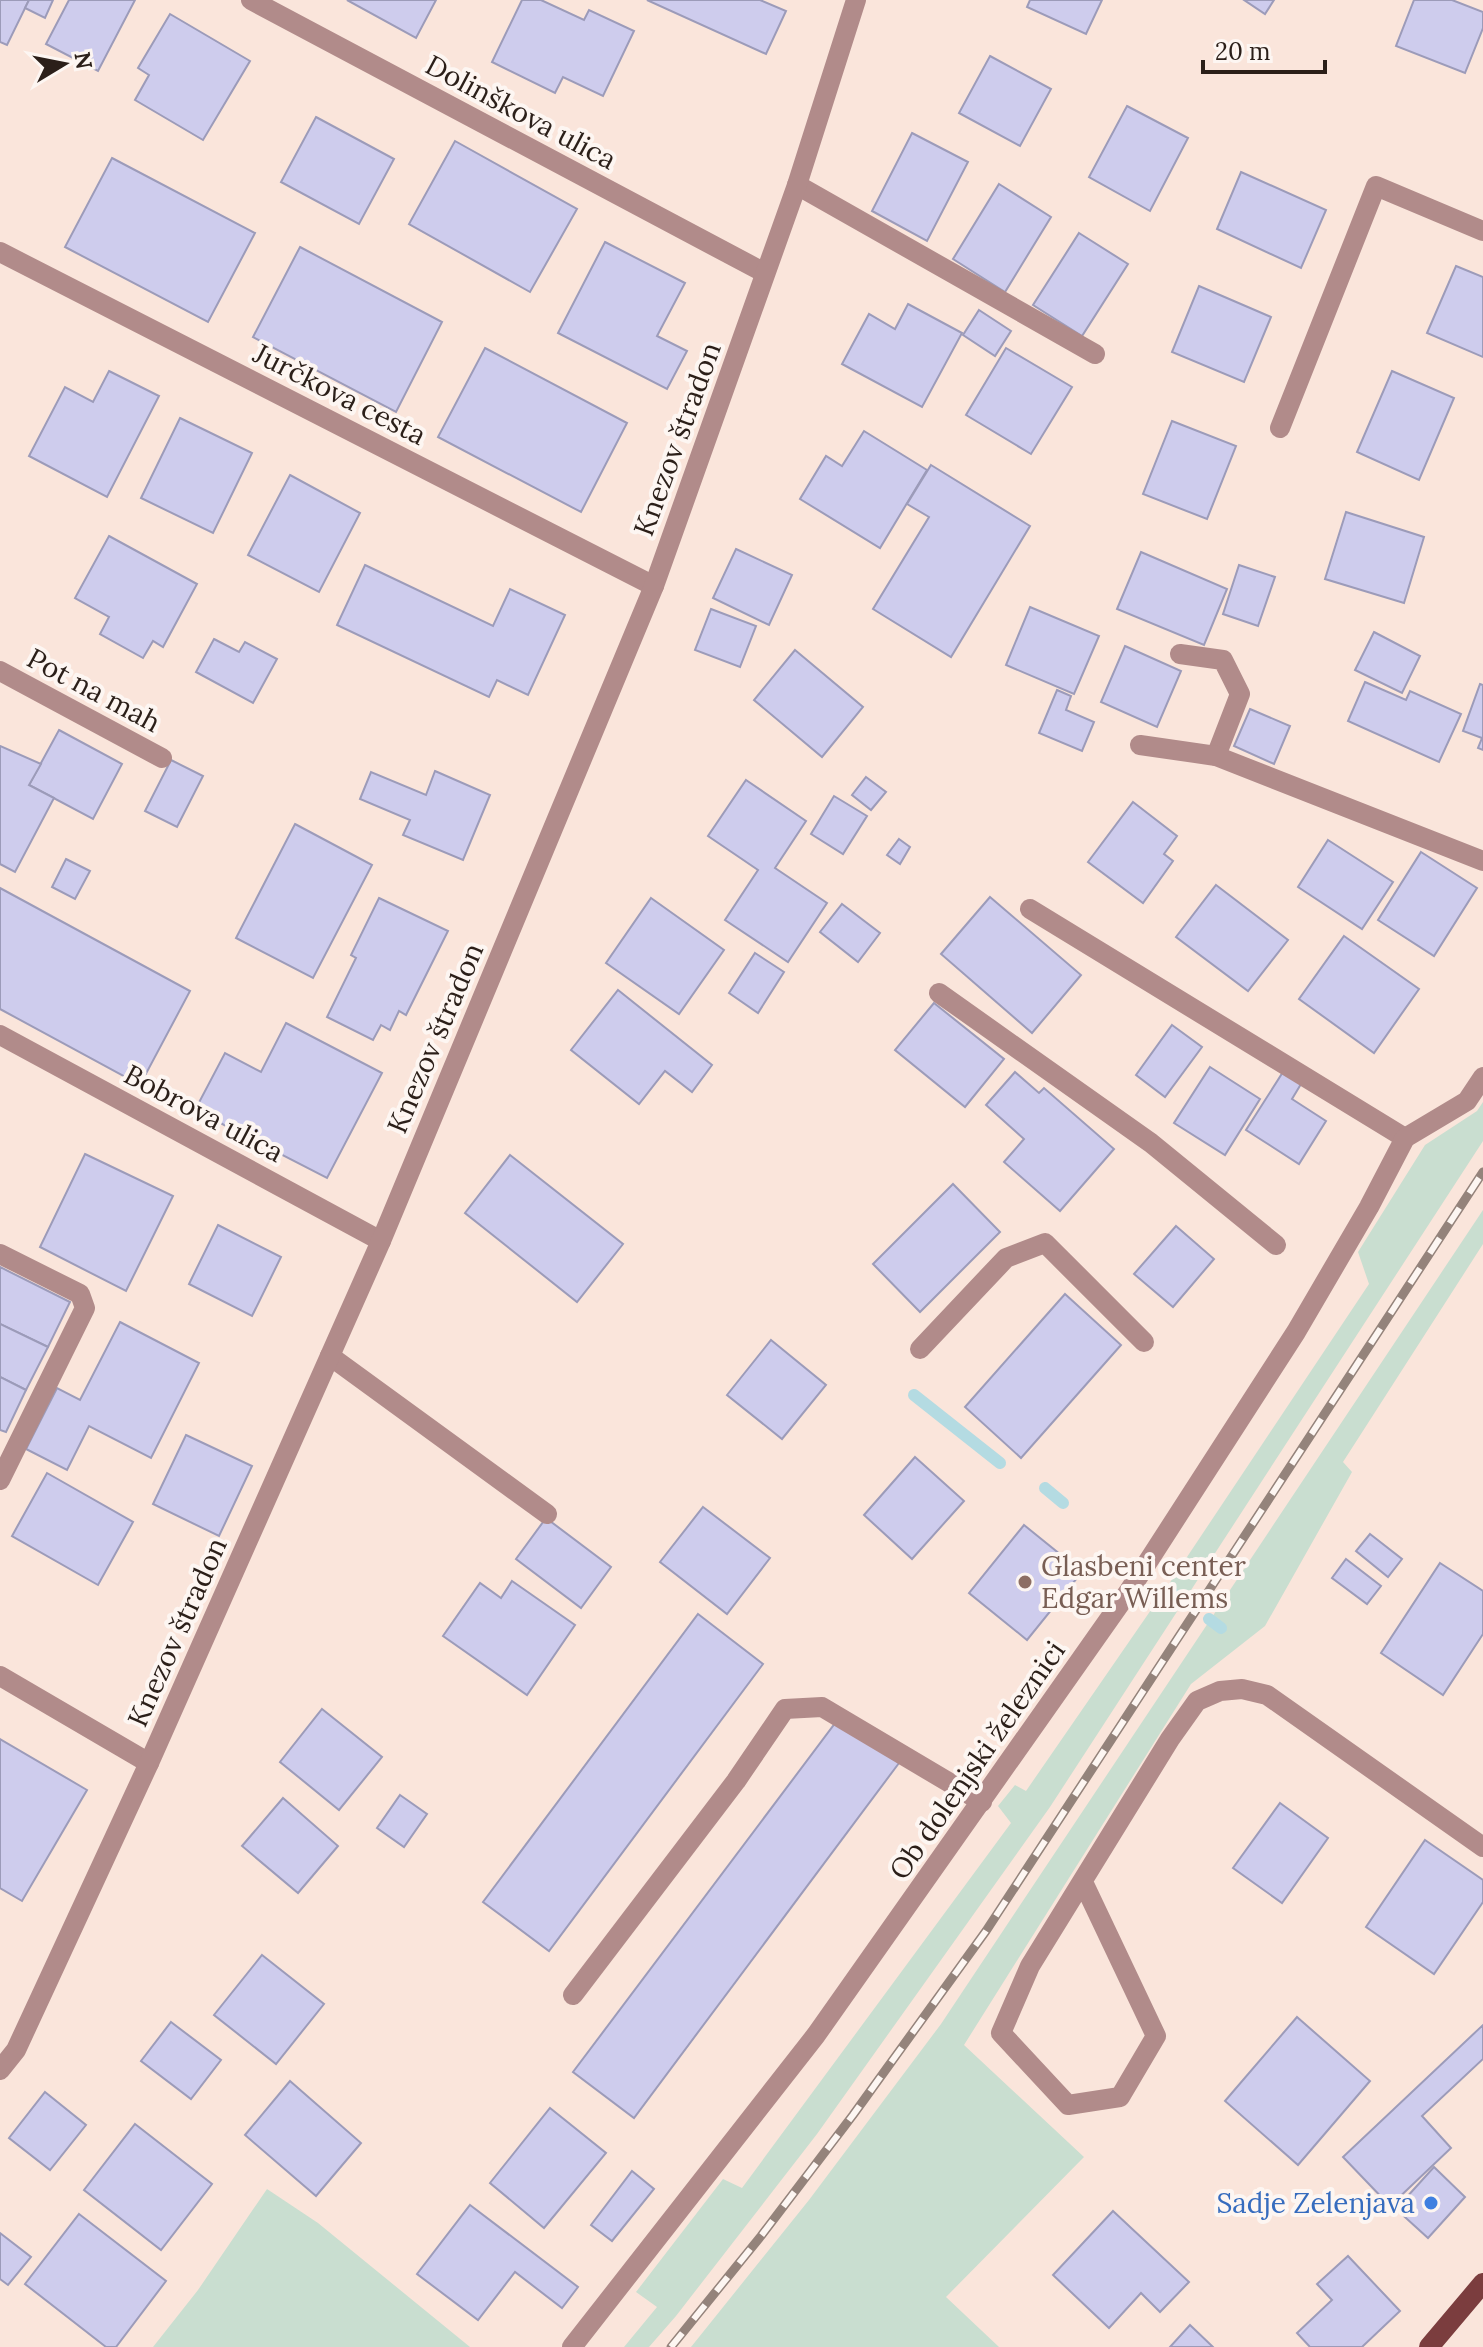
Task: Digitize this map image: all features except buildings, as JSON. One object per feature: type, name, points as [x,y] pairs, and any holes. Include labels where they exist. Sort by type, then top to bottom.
[{"type":"main road","points":[[1429,2347],[1483,2283]]},
{"type":"street","name":"Dolinškova ulica","points":[[251,0],[765,273]]},
{"type":"street","name":"Knezov štradon","points":[[0,2070],[16,2050],[149,1763],[381,1241],[654,586],[797,185],[856,0]]},
{"type":"street","points":[[797,185],[1095,354]]},
{"type":"street","points":[[1280,428],[1376,186],[1483,231]]},
{"type":"street","name":"Jurčkova cesta","points":[[0,252],[654,586]]},
{"type":"street","points":[[1180,654],[1223,660],[1240,694],[1216,756]]},
{"type":"street","name":"Pot na mah","points":[[0,671],[162,758]]},
{"type":"street","points":[[1140,745],[1216,756],[1483,861]]},
{"type":"street","points":[[1030,909],[1405,1138],[1467,1101],[1483,1077]]},
{"type":"street","points":[[939,993],[1151,1143],[1276,1245]]},
{"type":"street","name":"Bobrova ulica","points":[[0,1035],[381,1241]]},
{"type":"street","name":"Ob dolenjski železnici","points":[[572,2347],[816,2035],[1129,1591],[1288,1345],[1369,1207],[1405,1138]]},
{"type":"street","points":[[920,1349],[1006,1258],[1045,1243],[1144,1342]]},
{"type":"street","points":[[0,1254],[80,1294],[85,1308],[0,1480]]},
{"type":"street","points":[[330,1356],[547,1514]]},
{"type":"street","points":[[0,1676],[149,1763]]},
{"type":"street","points":[[1083,1882],[1156,2036],[1120,2097],[1068,2105],[1001,2033],[1030,1966],[1170,1739],[1197,1701],[1220,1691],[1242,1689],[1267,1695],[1483,1847]]},
{"type":"street","points":[[573,1995],[736,1781],[785,1709],[822,1707],[982,1802]]},
{"type":"green space","points":[[1483,1102],[1483,1141],[1050,1807],[817,2134],[676,2316],[649,2347],[624,2347],[657,2307],[636,2292],[723,2179],[742,2188],[1011,1823],[998,1806],[1015,1785],[1026,1791],[1173,1578],[1369,1284],[1358,1252],[1425,1145],[1477,1111]]},
{"type":"green space","points":[[1483,1210],[1483,1244],[1343,1462],[1352,1472],[1265,1626],[1191,1684],[964,2045],[1084,2157],[946,2297],[999,2347],[691,2347],[809,2200],[941,2024]]},
{"type":"green space","points":[[267,2189],[318,2223],[470,2347],[153,2347],[198,2290]]},
{"type":"waterway","points":[[914,1395],[1000,1463]]},
{"type":"waterway","points":[[1045,1488],[1063,1503]]},
{"type":"waterway","points":[[1169,1590],[1180,1600]]},
{"type":"waterway","points":[[1209,1619],[1221,1628]]},
{"type":"railway","points":[[671,2347],[853,2115],[986,1931],[1483,1172]]},
{"type":"place","name":"Glasbeni center Edgar Willems","points":[[1025,1582]]},
{"type":"place","name":"Sadje Zelenjava","points":[[1431,2203]]}]
